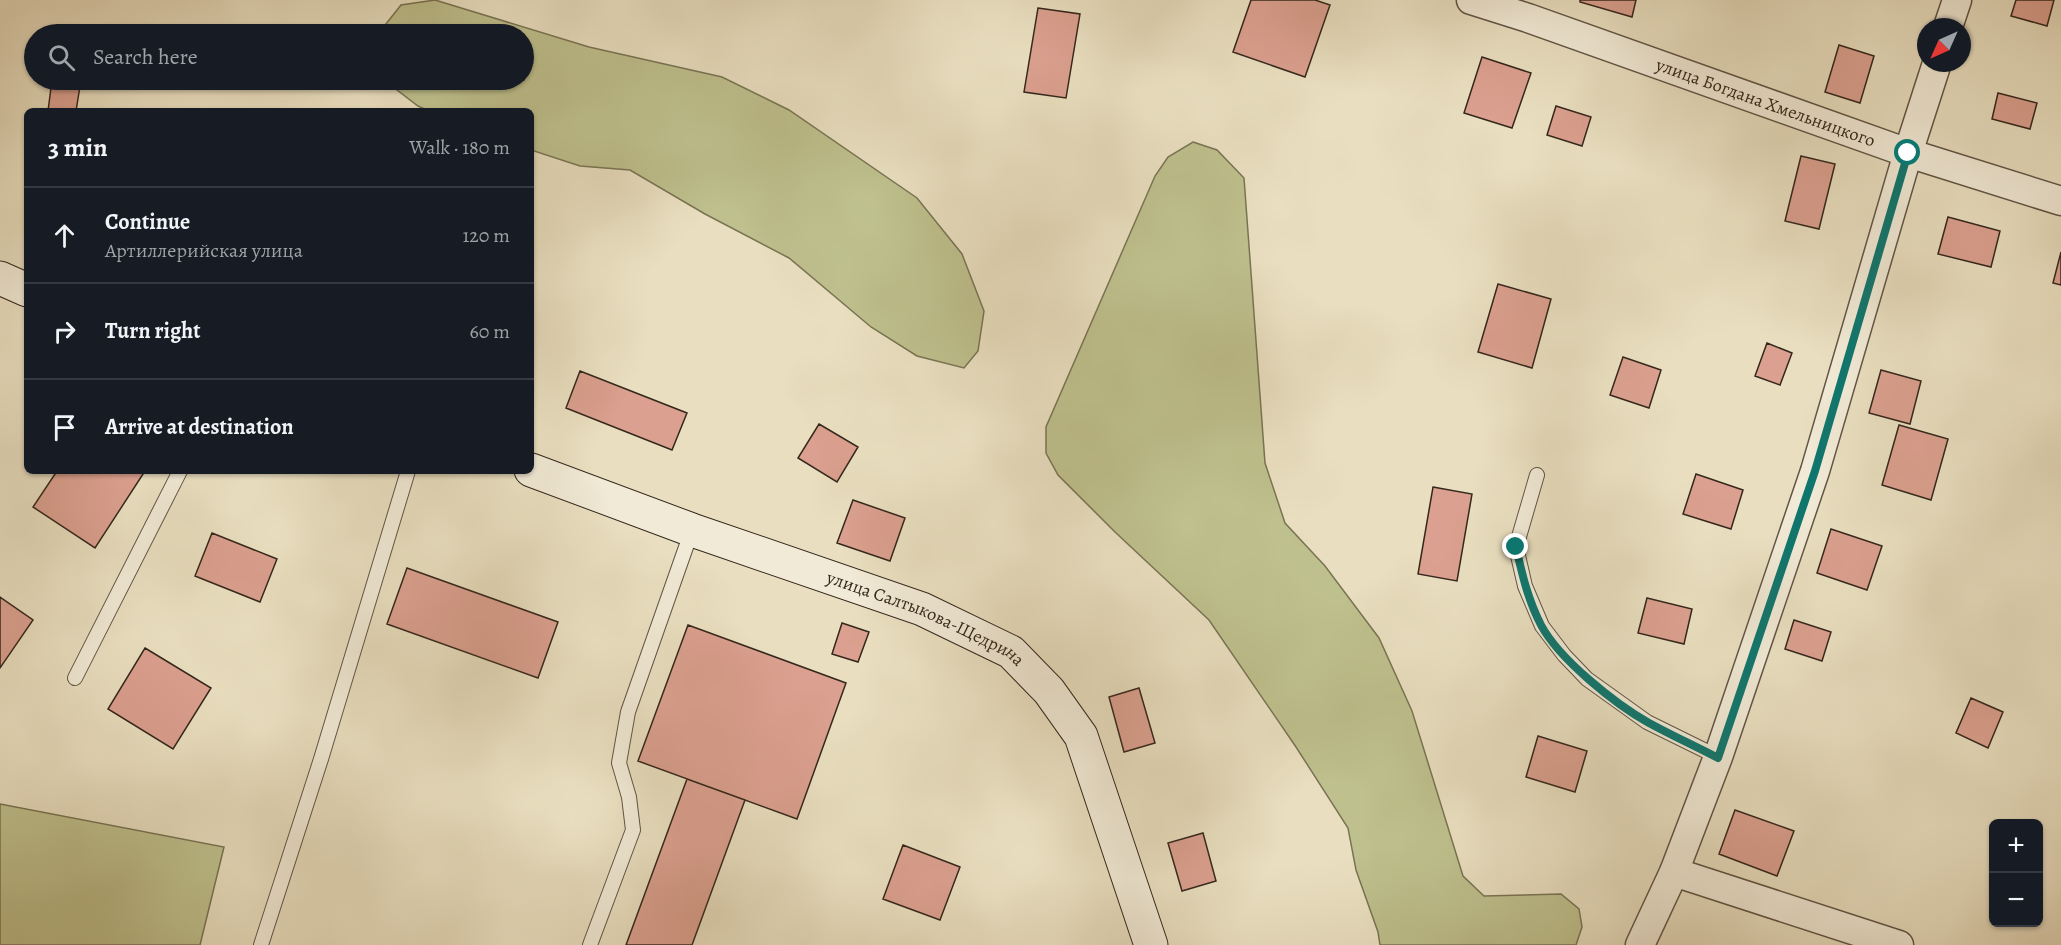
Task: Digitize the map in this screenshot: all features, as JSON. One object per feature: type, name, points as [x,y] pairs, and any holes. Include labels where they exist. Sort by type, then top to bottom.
[{"type":"street","name":"улица Богдана Хмельницкого","points":[[1471,0],[1528,18],[1908,153],[2061,201]]},
{"type":"street","points":[[1951,18],[1957,0]]},
{"type":"street","points":[[1640,945],[1674,872],[1718,758],[1815,471],[1908,153],[1934,72]]},
{"type":"street","points":[[0,278],[24,289]]},
{"type":"street","name":"улица Салтыкова-Щедрина","points":[[534,471],[692,530],[922,609],[1011,651],[1049,691],[1081,736],[1150,945]]},
{"type":"street","points":[[1674,872],[1899,945]]},
{"type":"lane","points":[[75,678],[178,474]]},
{"type":"lane","points":[[261,945],[321,759],[407,474]]},
{"type":"lane","points":[[1537,475],[1516,547],[1525,586],[1542,626],[1563,655],[1587,679],[1647,722],[1718,758]]},
{"type":"lane","points":[[590,945],[633,830],[629,796],[619,763],[628,712],[692,530]]},
{"type":"green space","points":[[435,0],[514,24],[386,24],[401,5]]},
{"type":"green space","points":[[534,30],[589,47],[722,77],[789,110],[917,198],[962,254],[984,311],[978,351],[964,368],[917,356],[871,327],[789,258],[705,214],[630,170],[580,166],[534,151],[534,108],[422,108],[397,90],[534,90]]},
{"type":"green space","points":[[1193,142],[1217,150],[1244,178],[1265,463],[1285,523],[1325,566],[1379,638],[1412,711],[1463,876],[1484,896],[1561,894],[1579,909],[1582,927],[1576,945],[1380,945],[1378,932],[1356,870],[1348,828],[1296,747],[1209,620],[1058,475],[1046,453],[1046,427],[1155,176],[1168,157]]},
{"type":"green space","points":[[0,804],[224,847],[200,945],[0,945]]},
{"type":"building","points":[[1251,0],[1315,0],[1330,5],[1305,77],[1233,52]]},
{"type":"building","points":[[1580,0],[1636,0],[1632,17],[1580,2]]},
{"type":"building","points":[[2016,0],[2054,0],[2047,26],[2011,16]]},
{"type":"building","points":[[1038,8],[1080,14],[1066,98],[1024,92]]},
{"type":"building","points":[[1839,45],[1874,56],[1860,103],[1825,92]]},
{"type":"building","points":[[1482,57],[1531,73],[1512,128],[1464,113]]},
{"type":"building","points":[[51,90],[79,90],[76,108],[48,108]]},
{"type":"building","points":[[1998,93],[2037,103],[2030,129],[1992,119]]},
{"type":"building","points":[[1556,106],[1591,117],[1582,146],[1547,135]]},
{"type":"building","points":[[1801,156],[1835,164],[1819,229],[1785,221]]},
{"type":"building","points":[[1948,217],[2000,231],[1991,267],[1938,254]]},
{"type":"building","points":[[2061,252],[2061,285],[2053,283]]},
{"type":"building","points":[[1498,284],[1551,299],[1532,368],[1478,352]]},
{"type":"building","points":[[1767,343],[1792,353],[1780,385],[1755,376]]},
{"type":"building","points":[[1623,357],[1661,370],[1649,408],[1610,395]]},
{"type":"building","points":[[1881,370],[1921,381],[1910,424],[1869,413]]},
{"type":"building","points":[[580,371],[687,413],[672,450],[566,408]]},
{"type":"building","points":[[819,424],[858,447],[837,482],[798,458]]},
{"type":"building","points":[[1899,425],[1948,439],[1931,500],[1882,485]]},
{"type":"building","points":[[55,474],[143,474],[95,548],[33,507]]},
{"type":"building","points":[[1696,474],[1743,490],[1731,529],[1683,514]]},
{"type":"building","points":[[1433,487],[1472,494],[1457,581],[1418,574]]},
{"type":"building","points":[[853,500],[905,518],[890,561],[837,543]]},
{"type":"building","points":[[1831,529],[1882,546],[1867,590],[1817,573]]},
{"type":"building","points":[[212,533],[277,559],[260,602],[195,576]]},
{"type":"building","points":[[407,568],[558,622],[538,678],[387,624]]},
{"type":"building","points":[[0,597],[33,620],[0,668]]},
{"type":"building","points":[[1647,598],[1692,609],[1684,644],[1638,633]]},
{"type":"building","points":[[1794,620],[1831,632],[1822,661],[1785,649]]},
{"type":"building","points":[[842,623],[869,632],[858,662],[832,654]]},
{"type":"building","points":[[688,625],[846,683],[797,819],[638,761]]},
{"type":"building","points":[[145,648],[211,688],[173,749],[108,709]]},
{"type":"building","points":[[1139,688],[1155,743],[1124,752],[1109,697]]},
{"type":"building","points":[[1971,698],[2003,712],[1988,748],[1956,733]]},
{"type":"building","points":[[1538,736],[1587,751],[1575,792],[1526,777]]},
{"type":"building","points":[[687,779],[745,800],[692,945],[626,945]]},
{"type":"building","points":[[1735,810],[1794,831],[1777,876],[1719,854]]},
{"type":"building","points":[[1203,833],[1216,881],[1182,891],[1168,843]]},
{"type":"building","points":[[903,845],[960,867],[940,920],[883,899]]},
{"type":"route","points":[[1516,547],[1525,586],[1542,626],[1563,655],[1587,679],[1647,722],[1718,758],[1815,471],[1908,153]]}]
